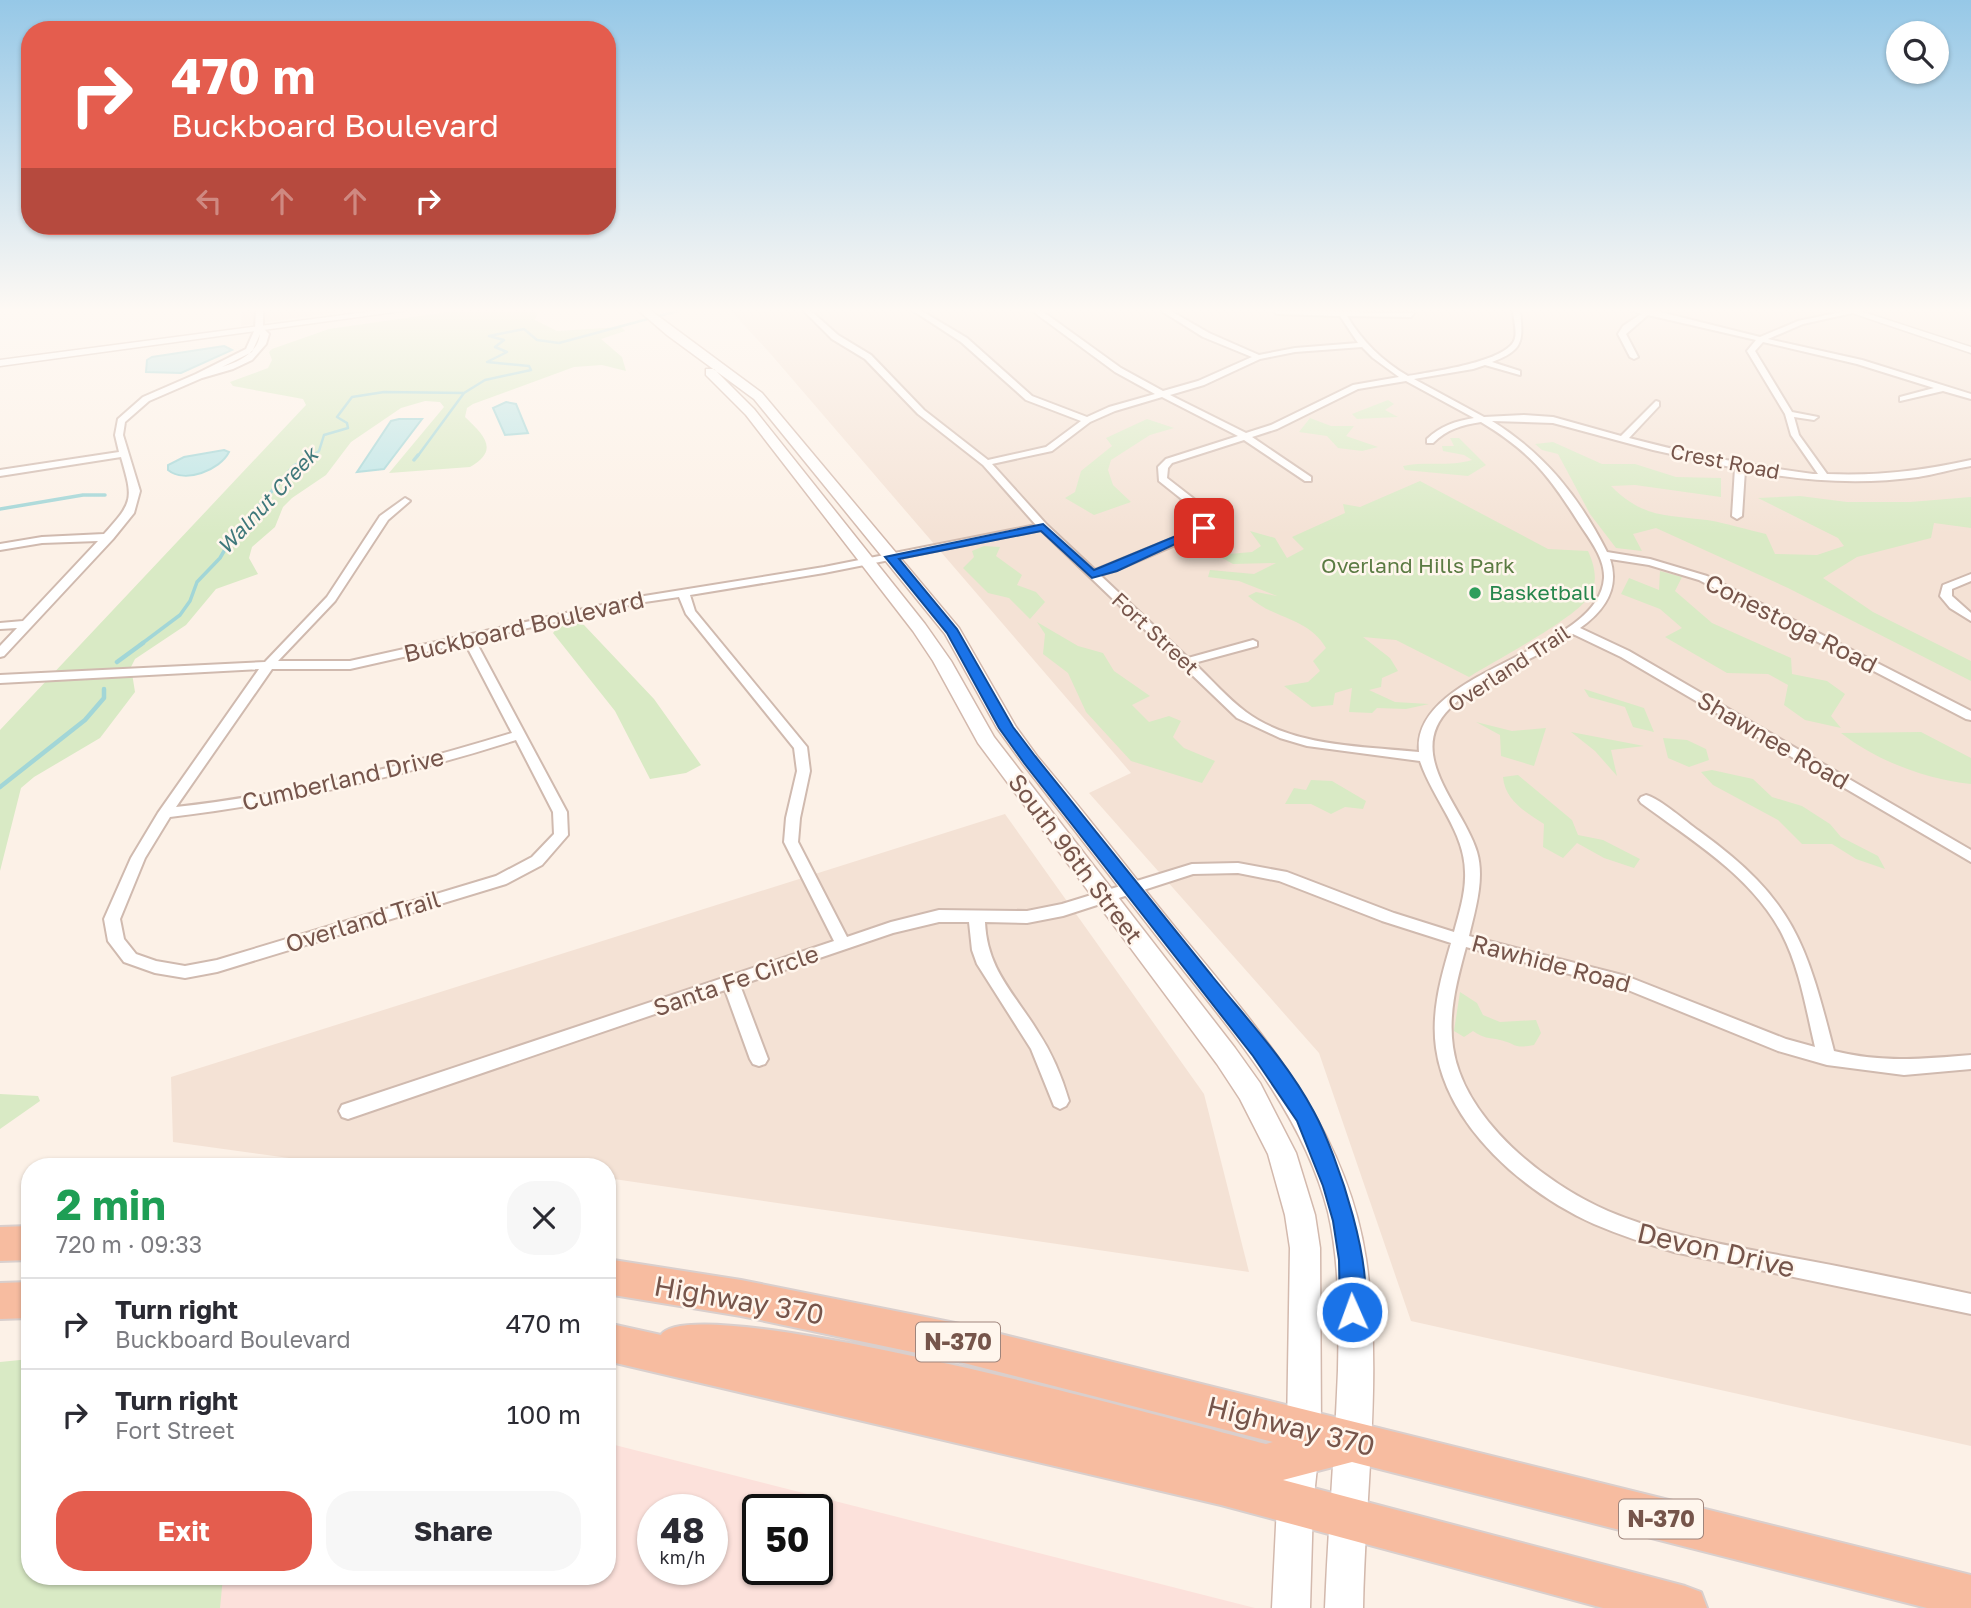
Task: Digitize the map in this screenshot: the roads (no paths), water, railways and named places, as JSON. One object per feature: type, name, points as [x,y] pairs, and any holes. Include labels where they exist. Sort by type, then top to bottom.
[{"type":"highway","points":[[0,1244],[21,1243]]},
{"type":"highway","name":"Highway 370","points":[[616,1277],[741,1298],[960,1343],[1302,1442]]},
{"type":"highway","points":[[0,1301],[21,1300]]},
{"type":"highway","points":[[616,1343],[768,1347],[886,1369],[1148,1432],[1266,1464],[1302,1442],[1351,1442]]},
{"type":"highway","points":[[616,1343],[1048,1442],[1685,1608]]},
{"type":"highway","name":"Highway 370","points":[[1351,1442],[1971,1597]]},
{"type":"main road","name":"South 96th Street","points":[[726,385],[935,650],[1004,766],[1226,1056],[1250,1091],[1282,1153],[1300,1215],[1306,1248],[1302,1442],[1295,1505],[1291,1608]]},
{"type":"main road","name":"South 96th Street","points":[[747,385],[953,632],[1006,728],[1287,1085],[1319,1146],[1344,1221],[1351,1260],[1354,1365],[1345,1519],[1344,1608]]},
{"type":"street","points":[[0,653],[129,513],[135,491],[118,430],[125,415],[156,394],[177,385]]},
{"type":"street","name":"Fort Street","points":[[895,385],[921,412],[986,463],[1043,527],[1242,715],[1278,735],[1321,744],[1425,757]]},
{"type":"street","points":[[1014,385],[1029,398],[1087,419]]},
{"type":"street","points":[[1147,385],[1267,447],[1308,479]]},
{"type":"street","points":[[986,463],[1049,449],[1087,419],[1194,385]]},
{"type":"street","points":[[1092,574],[1113,568],[1204,528],[1209,522],[1208,515],[1162,479],[1163,467],[1189,454],[1275,427],[1356,387],[1366,385]]},
{"type":"street","name":"Overland Trail","points":[[1422,385],[1482,420],[1534,455],[1553,476],[1603,555],[1609,578],[1608,594],[1598,608],[1573,629],[1449,705],[1430,725],[1425,757]]},
{"type":"street","points":[[1773,385],[1795,435],[1825,478]]},
{"type":"street","points":[[1935,385],[1971,397]]},
{"type":"street","points":[[1903,398],[1945,388]]},
{"type":"street","points":[[1623,439],[1656,404]]},
{"type":"street","points":[[1788,414],[1814,417]]},
{"type":"street","name":"Crest Road","points":[[1430,441],[1441,431],[1482,420],[1530,417],[1553,420],[1741,468],[1825,478],[1904,478],[1971,463]]},
{"type":"street","points":[[0,473],[124,454]]},
{"type":"street","points":[[1737,516],[1741,468]]},
{"type":"street","points":[[165,813],[268,665],[331,599],[384,518],[405,500]]},
{"type":"street","name":"Buckboard Boulevard","points":[[0,679],[268,665],[351,665],[683,592],[866,562],[1043,527]]},
{"type":"street","points":[[0,547],[42,540],[109,537]]},
{"type":"street","name":"Conestoga Road","points":[[1603,555],[1650,562],[1703,578],[1971,716]]},
{"type":"street","points":[[1971,577],[1947,587],[1946,596],[1954,606],[1971,618]]},
{"type":"street","points":[[683,592],[690,612],[800,747],[806,775],[790,831],[791,842],[843,944]]},
{"type":"street","points":[[0,626],[25,624]]},
{"type":"street","name":"Shawnee Road","points":[[1573,629],[1625,654],[1971,857]]},
{"type":"street","name":"Overland Trail","points":[[165,813],[138,858],[112,919],[116,941],[130,958],[155,967],[185,972],[227,963],[501,880],[537,861],[561,835],[561,812],[469,639]]},
{"type":"street","points":[[1185,662],[1253,644]]},
{"type":"street","name":"Cumberland Drive","points":[[165,813],[225,807],[300,794],[519,735]]},
{"type":"street","points":[[1425,757],[1468,842],[1473,871],[1460,940]]},
{"type":"street","points":[[1646,800],[1759,890],[1782,920],[1796,948],[1827,1058]]},
{"type":"street","name":"Rawhide Road","points":[[1131,887],[1192,869],[1238,868],[1282,876],[1460,940],[1626,982],[1772,1042],[1827,1058],[1904,1068],[1971,1062]]},
{"type":"street","name":"Santa Fe Circle","points":[[348,1111],[843,944],[939,916],[1027,917],[1104,897],[1131,887]]},
{"type":"street","points":[[976,915],[978,946],[987,974],[1027,1028],[1055,1082],[1060,1101]]},
{"type":"street","name":"Devon Drive","points":[[1460,940],[1445,994],[1444,1046],[1456,1083],[1476,1122],[1524,1172],[1574,1206],[1625,1228],[1680,1246],[1971,1304]]},
{"type":"street","points":[[731,983],[759,1059]]},
{"type":"water","points":[[506,402],[516,404],[528,433],[505,435],[493,408]]},
{"type":"water","points":[[422,419],[384,469],[357,472],[391,421]]},
{"type":"water","points":[[224,450],[229,452],[224,459],[202,473],[183,476],[168,470],[168,465],[184,457]]},
{"type":"waterway","name":"Walnut Creek","points":[[464,393],[477,385]]},
{"type":"waterway","name":"Walnut Creek","points":[[313,455],[319,451],[324,435],[348,428],[347,423],[337,417],[352,397],[384,392],[464,393]]},
{"type":"waterway","points":[[417,457],[464,393]]},
{"type":"waterway","name":"Walnut Creek","points":[[140,645],[180,615],[190,601],[197,582],[220,558],[234,534],[294,466],[313,455]]},
{"type":"waterway","points":[[414,460],[418,455]]},
{"type":"waterway","points":[[0,509],[83,495],[105,495]]},
{"type":"waterway","name":"Walnut Creek","points":[[117,662],[143,643]]},
{"type":"waterway","name":"Walnut Creek","points":[[0,787],[85,720],[104,698],[104,689]]},
{"type":"place","name":"Basketball","points":[[1475,593]]},
{"type":"park label","name":"Overland Hills Park","points":[[1418,566]]}]
